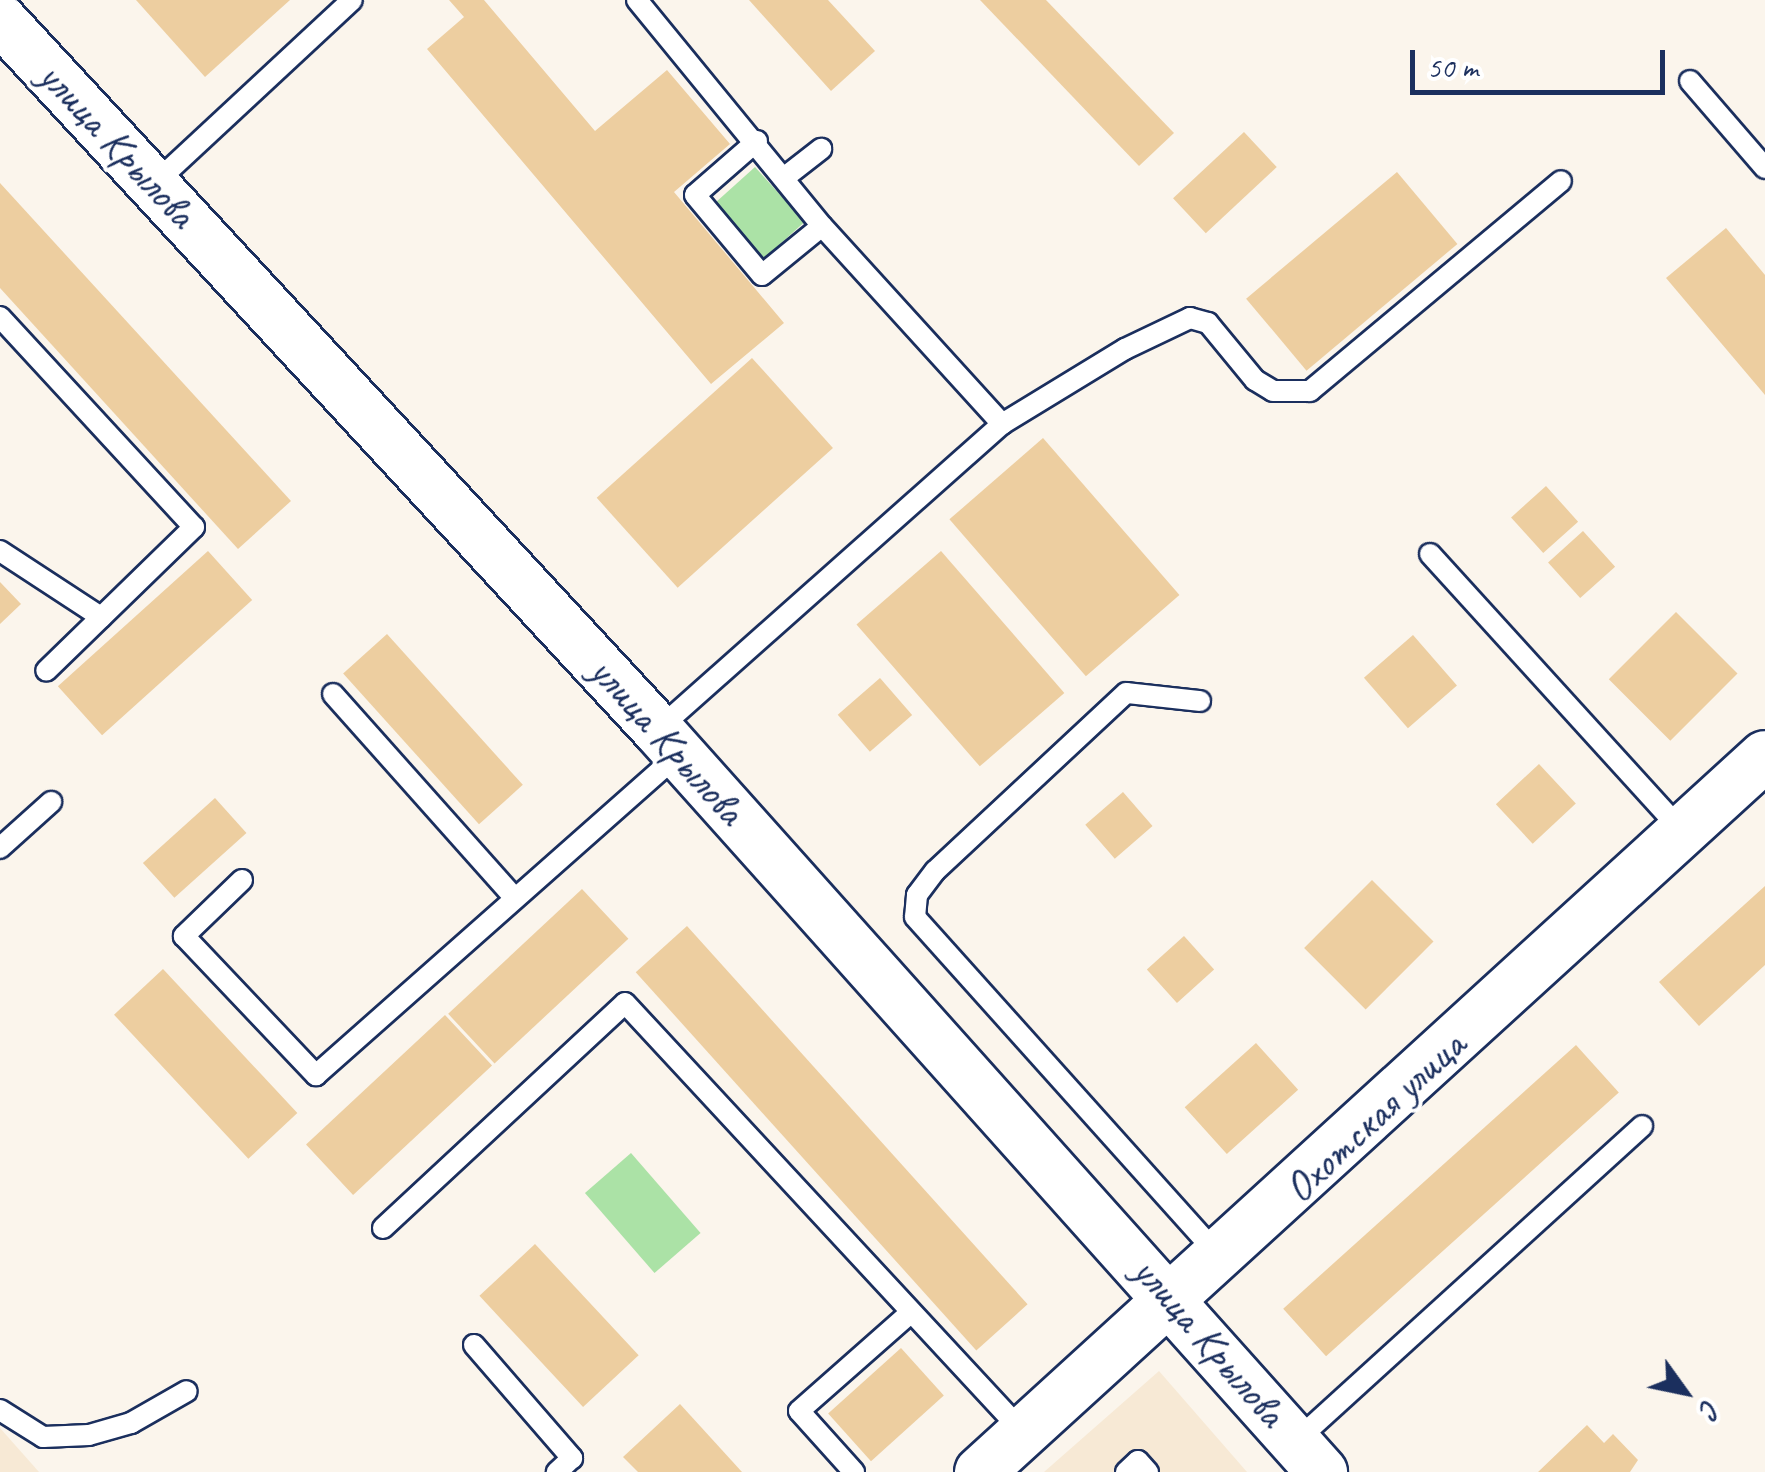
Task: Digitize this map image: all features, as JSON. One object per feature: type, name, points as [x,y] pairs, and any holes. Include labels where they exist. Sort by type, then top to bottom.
[{"type":"street","name":"улица Крылова","points":[[0,19],[669,742],[1174,1301],[1309,1457]]},
{"type":"street","name":"Охотская улица","points":[[980,1472],[1222,1258],[1765,756]]},
{"type":"lane","points":[[154,184],[352,0]]},
{"type":"lane","points":[[637,0],[757,141],[822,226],[1002,424]]},
{"type":"lane","points":[[1690,80],[1765,168]]},
{"type":"lane","points":[[757,141],[695,194],[762,275],[822,226]]},
{"type":"lane","points":[[785,178],[821,150]]},
{"type":"lane","points":[[242,880],[184,936],[316,1074],[514,897],[669,742],[1002,424],[1125,349],[1190,318],[1208,323],[1255,380],[1274,391],[1310,391],[1561,182]]},
{"type":"lane","points":[[0,317],[194,527],[46,672]]},
{"type":"lane","points":[[0,551],[101,617]]},
{"type":"lane","points":[[1430,554],[1684,833]]},
{"type":"lane","points":[[1200,701],[1126,693],[934,871],[918,895],[914,918],[1222,1258]]},
{"type":"lane","points":[[333,694],[514,897]]},
{"type":"lane","points":[[0,848],[51,802]]},
{"type":"lane","points":[[383,1228],[625,1003],[1024,1433]]},
{"type":"lane","points":[[1309,1457],[1642,1126]]},
{"type":"lane","points":[[854,1472],[798,1410],[910,1313]]},
{"type":"lane","points":[[474,1345],[572,1458],[558,1472]]},
{"type":"lane","points":[[0,1410],[43,1437],[89,1435],[131,1423],[187,1391]]},
{"type":"lane","points":[[1126,1472],[1138,1461],[1148,1472]]},
{"type":"shaded area","points":[[1159,1371],[1247,1472],[1044,1472]]},
{"type":"shaded area","points":[[0,1428],[39,1472],[0,1472]]},
{"type":"green space","points":[[755,167],[805,222],[764,259],[714,204]]},
{"type":"green space","points":[[631,1153],[701,1233],[655,1273],[585,1193]]},
{"type":"building","points":[[136,0],[290,0],[205,77]]},
{"type":"building","points":[[449,0],[484,0],[595,131],[667,70],[730,144],[674,192],[784,323],[711,384],[427,49],[464,17]]},
{"type":"building","points":[[749,0],[828,0],[875,51],[831,91]]},
{"type":"building","points":[[980,0],[1046,0],[1174,133],[1139,166]]},
{"type":"building","points":[[1244,132],[1277,167],[1206,233],[1173,198]]},
{"type":"building","points":[[1397,172],[1457,244],[1307,371],[1246,299]]},
{"type":"building","points":[[0,183],[291,501],[238,549],[0,288]]},
{"type":"building","points":[[1726,228],[1765,275],[1765,395],[1666,278]]},
{"type":"building","points":[[752,358],[833,448],[678,588],[597,498]]},
{"type":"building","points":[[1043,438],[1179,595],[1086,676],[949,519]]},
{"type":"building","points":[[1546,486],[1578,522],[1543,553],[1511,517]]},
{"type":"building","points":[[1583,531],[1615,567],[1580,598],[1548,562]]},
{"type":"building","points":[[208,551],[252,600],[102,735],[58,686]]},
{"type":"building","points":[[941,551],[1064,693],[980,766],[856,624]]},
{"type":"building","points":[[0,582],[21,604],[0,624]]},
{"type":"building","points":[[1676,612],[1738,674],[1670,741],[1609,679]]},
{"type":"building","points":[[387,634],[523,785],[479,824],[343,673]]},
{"type":"building","points":[[1413,635],[1457,686],[1408,728],[1364,678]]},
{"type":"building","points":[[880,678],[912,715],[870,752],[838,715]]},
{"type":"building","points":[[1539,764],[1576,803],[1533,844],[1496,804]]},
{"type":"building","points":[[1123,792],[1153,826],[1115,859],[1085,825]]},
{"type":"building","points":[[215,798],[246,833],[174,898],[143,863]]},
{"type":"building","points":[[1372,880],[1434,942],[1366,1009],[1304,948]]},
{"type":"building","points":[[1765,886],[1765,965],[1699,1026],[1659,982]]},
{"type":"building","points":[[582,889],[628,939],[495,1064],[448,1014]]},
{"type":"building","points":[[687,926],[1028,1304],[976,1350],[636,972]]},
{"type":"building","points":[[1184,936],[1214,969],[1177,1003],[1147,969]]},
{"type":"building","points":[[163,969],[297,1113],[248,1159],[114,1015]]},
{"type":"building","points":[[445,1015],[492,1065],[353,1195],[306,1145]]},
{"type":"building","points":[[1256,1043],[1298,1090],[1227,1154],[1185,1107]]},
{"type":"building","points":[[1576,1045],[1619,1093],[1326,1356],[1283,1309]]},
{"type":"building","points":[[535,1244],[639,1355],[583,1407],[479,1296]]},
{"type":"building","points":[[901,1348],[944,1396],[871,1461],[828,1414]]},
{"type":"building","points":[[680,1404],[742,1472],[638,1472],[623,1457]]},
{"type":"building","points":[[1587,1425],[1604,1443],[1613,1434],[1638,1460],[1630,1472],[1538,1472]]}]
